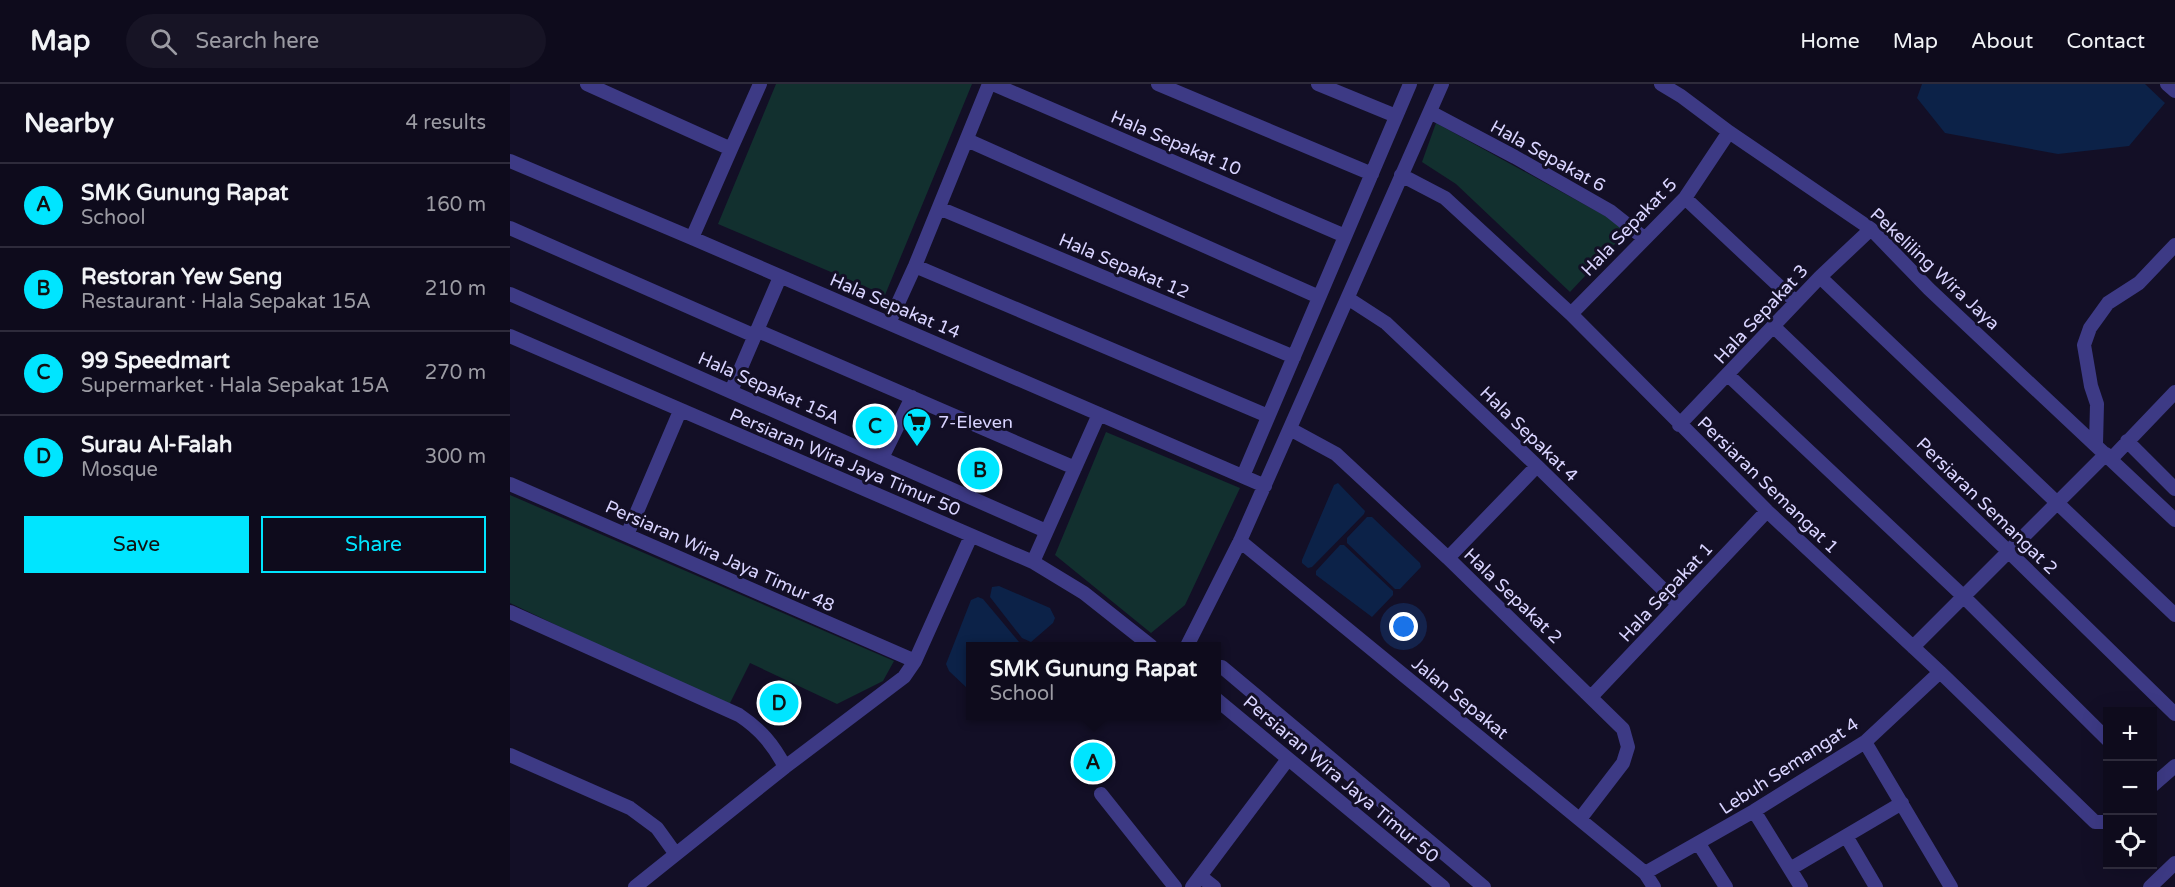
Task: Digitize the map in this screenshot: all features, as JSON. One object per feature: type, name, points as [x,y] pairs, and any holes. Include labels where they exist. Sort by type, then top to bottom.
[{"type":"street","points":[[587,84],[731,149]]},
{"type":"street","points":[[692,238],[760,84]]},
{"type":"street","points":[[889,323],[991,84]]},
{"type":"street","name":"Hala Sepakat 10","points":[[991,84],[1346,236]]},
{"type":"street","points":[[1158,84],[1372,174]]},
{"type":"street","points":[[1318,84],[1396,117]]},
{"type":"street","points":[[1243,476],[1410,84]]},
{"type":"street","points":[[1189,642],[1265,486],[1442,84]]},
{"type":"street","name":"Pekeliling Wira Jaya","points":[[1660,84],[1681,96],[1729,132],[1871,229],[1929,289],[2175,520]]},
{"type":"street","points":[[2167,84],[2175,91]]},
{"type":"street","name":"Hala Sepakat 6","points":[[1430,112],[1610,211],[1644,238]]},
{"type":"street","name":"Hala Sepakat 5","points":[[1571,314],[1685,198],[1729,132]]},
{"type":"street","points":[[967,140],[1319,297]]},
{"type":"street","name":"Hala Sepakat 14","points":[[510,161],[1265,486]]},
{"type":"street","name":"Persiaran Semangat 1","points":[[1401,176],[1445,198],[1571,314],[1767,511],[1940,672],[2095,822],[2103,822]]},
{"type":"street","points":[[1685,198],[1796,302]]},
{"type":"street","name":"Hala Sepakat 12","points":[[939,208],[1294,357]]},
{"type":"street","points":[[510,228],[1076,468]]},
{"type":"street","name":"Hala Sepakat 3","points":[[1679,425],[1820,277],[1871,229]]},
{"type":"street","points":[[2105,452],[2084,345],[2090,328],[2108,303],[2139,283],[2175,245]]},
{"type":"street","points":[[915,266],[1268,416]]},
{"type":"street","points":[[731,391],[780,276]]},
{"type":"street","points":[[1820,277],[2175,615]]},
{"type":"street","name":"Hala Sepakat 15A","points":[[510,294],[1046,531]]},
{"type":"street","name":"Hala Sepakat 4","points":[[1348,299],[1386,323],[1678,604]]},
{"type":"street","name":"Persiaran Semangat 2","points":[[1773,326],[2175,714]]},
{"type":"street","name":"Persiaran Wira Jaya Timur 50","points":[[510,336],[1033,562],[1084,593],[1146,642]]},
{"type":"street","points":[[1728,375],[1963,596],[2103,735]]},
{"type":"street","points":[[1913,647],[2105,452],[2127,441],[2175,393]]},
{"type":"street","points":[[882,458],[912,397]]},
{"type":"street","points":[[627,535],[681,411]]},
{"type":"street","points":[[1033,562],[1099,414]]},
{"type":"street","name":"Hala Sepakat 2","points":[[1290,429],[1336,454],[1448,558],[1623,729],[1628,747],[1623,763],[1580,819]]},
{"type":"street","points":[[2127,441],[2175,489]]},
{"type":"street","points":[[1448,558],[1537,466]]},
{"type":"street","name":"Persiaran Wira Jaya Timur 48","points":[[510,484],[915,661]]},
{"type":"street","name":"Hala Sepakat 1","points":[[1591,697],[1767,511]]},
{"type":"street","points":[[635,887],[785,767],[904,677],[915,661],[971,536]]},
{"type":"street","name":"Jalan Sepakat","points":[[1240,541],[1645,873],[1654,887]]},
{"type":"street","points":[[510,612],[739,715],[766,736],[785,767]]},
{"type":"street","points":[[1222,667],[1391,809],[1468,882],[1484,887]]},
{"type":"street","name":"Lebuh Semangat 4","points":[[1645,873],[1699,844],[1865,742],[1940,672]]},
{"type":"street","name":"Persiaran Wira Jaya Timur 50","points":[[1221,703],[1443,887]]},
{"type":"street","points":[[1865,742],[1950,887]]},
{"type":"street","points":[[510,754],[630,808],[657,828],[675,853]]},
{"type":"street","points":[[1214,887],[1196,881],[1288,759]]},
{"type":"street","points":[[2157,782],[2175,766]]},
{"type":"street","points":[[1101,794],[1175,887]]},
{"type":"street","points":[[1790,869],[1902,803]]},
{"type":"street","points":[[1375,830],[1391,809]]},
{"type":"street","points":[[1754,811],[1801,887]]},
{"type":"street","points":[[1846,836],[1876,887]]},
{"type":"street","points":[[1699,844],[1726,887]]},
{"type":"street","points":[[2150,887],[2175,863]]},
{"type":"green space","points":[[776,84],[972,84],[885,295],[718,224]]},
{"type":"green space","points":[[1436,123],[1629,229],[1570,292],[1456,184],[1422,162]]},
{"type":"green space","points":[[1106,432],[1240,488],[1185,605],[1151,633],[1055,555]]},
{"type":"green space","points":[[510,495],[894,661],[883,681],[837,704],[750,663],[728,707],[510,603]]},
{"type":"water","points":[[1922,84],[2145,84],[2165,103],[2129,146],[2058,154],[1945,133],[1917,98]]},
{"type":"water","points":[[1338,483],[1365,511],[1364,514],[1312,567],[1308,568],[1302,560],[1334,485]]},
{"type":"water","points":[[1367,517],[1372,517],[1420,563],[1421,567],[1400,589],[1395,589],[1347,543],[1347,538]]},
{"type":"water","points":[[1340,545],[1344,545],[1393,591],[1393,595],[1372,617],[1316,575],[1316,571]]},
{"type":"water","points":[[999,586],[1050,608],[1055,618],[1053,623],[1031,642],[1022,638],[990,597],[992,587]]},
{"type":"water","points":[[978,597],[983,599],[1019,642],[966,642],[966,687],[949,671],[946,664],[971,600]]},
{"type":"place","name":"99 Speedmart","points":[[875,426]]},
{"type":"place","name":"7-Eleven","points":[[917,448]]},
{"type":"place","name":"Restoran Yew Seng","points":[[980,470]]},
{"type":"place","name":"Surau Al-Falah","points":[[779,703]]},
{"type":"place","name":"SMK Gunung Rapat","points":[[1093,762]]}]
